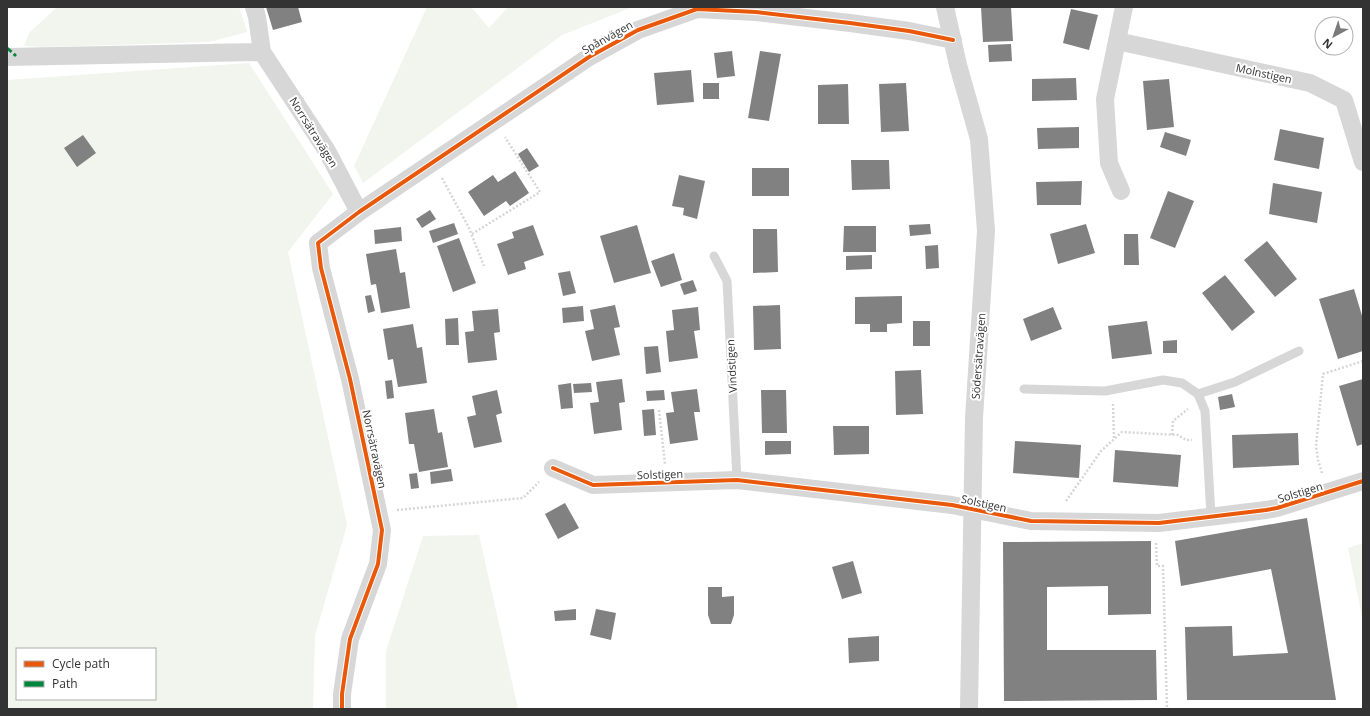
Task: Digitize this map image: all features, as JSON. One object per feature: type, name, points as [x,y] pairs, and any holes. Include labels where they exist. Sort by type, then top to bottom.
[{"type":"street","name":"Norrsätravägen","points":[[254,7],[257,17],[262,52],[327,151],[359,212],[318,244],[321,268],[350,379],[382,530],[378,564],[350,639],[342,694],[342,709]]},
{"type":"street","name":"Södersätravägen","points":[[945,7],[979,139],[986,231],[974,418],[969,709]]},
{"type":"street","points":[[1121,191],[1108,163],[1105,99],[1124,7]]},
{"type":"street","name":"Spånvägen","points":[[359,212],[588,57],[638,30],[697,8],[756,12],[850,23],[909,31],[953,40]]},
{"type":"street","name":"Molnstigen","points":[[1117,41],[1310,83],[1344,100],[1363,162]]},
{"type":"street","points":[[7,57],[262,52]]},
{"type":"street","name":"Solstigen","points":[[553,468],[593,485],[737,480],[952,505],[973,511],[1030,521],[1158,522],[1277,508],[1363,481]]},
{"type":"lane","name":"Vindstigen","points":[[714,256],[727,281],[737,480]]},
{"type":"lane","points":[[1199,398],[1299,351]]},
{"type":"lane","points":[[1024,389],[1105,391],[1163,380],[1182,383],[1199,398],[1205,411],[1210,516]]},
{"type":"path","points":[[472,234],[540,192],[506,139]]},
{"type":"path","points":[[451,192],[472,234],[484,266]]},
{"type":"path","points":[[1317,496],[1311,476],[1323,473],[1318,460],[1316,446],[1323,374],[1363,361]]},
{"type":"path","points":[[1172,435],[1173,421],[1199,398]]},
{"type":"path","points":[[660,410],[666,483]]},
{"type":"path","points":[[1113,411],[1114,439]]},
{"type":"path","points":[[1052,521],[1101,451],[1122,432],[1172,435],[1186,440],[1206,441]]},
{"type":"path","points":[[379,512],[524,498],[553,468]]},
{"type":"path","points":[[1156,538],[1157,566],[1163,566],[1167,709]]},
{"type":"shaded area","points":[[57,7],[239,7],[247,32],[209,42],[43,47],[24,46],[29,33]]},
{"type":"shaded area","points":[[427,7],[471,7],[489,28],[508,7],[633,7],[562,35],[363,183],[354,166]]},
{"type":"shaded area","points":[[249,63],[333,194],[288,252],[347,525],[315,636],[313,709],[7,709],[7,80]]},
{"type":"shaded area","points":[[479,535],[518,709],[386,709],[386,651],[423,536]]},
{"type":"shaded area","points":[[1363,543],[1363,622],[1348,548]]},
{"type":"building","points":[[266,7],[298,7],[302,22],[273,30]]},
{"type":"building","points":[[981,7],[1011,7],[1013,41],[983,42]]},
{"type":"building","points":[[1071,9],[1098,15],[1089,50],[1063,43]]},
{"type":"building","points":[[1011,44],[1012,61],[989,62],[988,45]]},
{"type":"building","points":[[732,51],[735,76],[717,78],[714,53]]},
{"type":"building","points":[[760,51],[781,54],[769,121],[748,118]]},
{"type":"building","points":[[691,70],[694,102],[657,105],[654,73]]},
{"type":"building","points":[[1076,78],[1077,100],[1032,101],[1032,79]]},
{"type":"building","points":[[1169,79],[1174,127],[1147,130],[1143,81]]},
{"type":"building","points":[[703,83],[719,83],[719,99],[703,99]]},
{"type":"building","points":[[906,83],[909,131],[881,132],[879,84]]},
{"type":"building","points":[[848,84],[849,124],[818,124],[818,85]]},
{"type":"building","points":[[1079,127],[1079,148],[1038,149],[1037,128]]},
{"type":"building","points":[[1280,129],[1324,138],[1319,169],[1274,160]]},
{"type":"building","points":[[1165,132],[1191,140],[1186,156],[1160,147]]},
{"type":"building","points":[[83,135],[96,153],[77,167],[64,148]]},
{"type":"building","points":[[527,148],[539,166],[529,172],[518,154]]},
{"type":"building","points":[[851,160],[889,160],[890,189],[852,190]]},
{"type":"building","points":[[752,168],[789,168],[789,196],[752,196]]},
{"type":"building","points":[[515,171],[529,193],[510,206],[506,201],[484,216],[468,192],[493,175],[498,182]]},
{"type":"building","points":[[679,175],[705,181],[697,219],[683,215],[684,208],[672,206]]},
{"type":"building","points":[[1082,181],[1081,205],[1037,205],[1036,182]]},
{"type":"building","points":[[1273,183],[1322,192],[1317,223],[1269,214]]},
{"type":"building","points":[[1168,191],[1194,201],[1175,248],[1150,238]]},
{"type":"building","points":[[430,210],[436,219],[422,228],[416,219]]},
{"type":"building","points":[[454,223],[458,234],[433,243],[429,231]]},
{"type":"building","points":[[930,224],[931,234],[910,236],[909,225]]},
{"type":"building","points":[[1086,224],[1095,253],[1058,264],[1050,234]]},
{"type":"building","points":[[533,225],[544,255],[524,262],[526,269],[508,275],[497,244],[514,238],[512,232]]},
{"type":"building","points":[[637,225],[651,273],[614,283],[600,236]]},
{"type":"building","points":[[844,226],[876,226],[876,252],[843,252]]},
{"type":"building","points":[[401,227],[402,241],[375,244],[374,230]]},
{"type":"building","points":[[753,229],[777,229],[778,272],[753,273]]},
{"type":"building","points":[[1124,234],[1138,234],[1139,265],[1124,265]]},
{"type":"building","points":[[459,238],[476,283],[453,292],[437,246]]},
{"type":"building","points":[[1267,241],[1297,279],[1275,297],[1244,260]]},
{"type":"building","points":[[938,245],[939,268],[926,269],[925,246]]},
{"type":"building","points":[[396,249],[400,273],[405,272],[410,308],[381,313],[376,284],[371,285],[366,254]]},
{"type":"building","points":[[674,253],[682,280],[661,287],[651,261]]},
{"type":"building","points":[[872,255],[872,269],[846,270],[846,256]]},
{"type":"building","points":[[570,271],[576,293],[563,296],[558,273]]},
{"type":"building","points":[[1225,275],[1255,312],[1232,331],[1202,293]]},
{"type":"building","points":[[693,280],[697,291],[684,295],[680,284]]},
{"type":"building","points":[[1354,289],[1363,319],[1363,351],[1338,359],[1319,299]]},
{"type":"building","points":[[371,295],[375,311],[368,313],[365,296]]},
{"type":"building","points":[[902,296],[902,323],[887,324],[887,332],[870,332],[870,324],[855,324],[855,297]]},
{"type":"building","points":[[615,305],[620,327],[614,328],[620,355],[592,361],[585,331],[594,329],[590,310]]},
{"type":"building","points":[[780,305],[781,349],[754,350],[753,306]]},
{"type":"building","points":[[583,306],[584,321],[563,323],[562,308]]},
{"type":"building","points":[[698,307],[700,330],[694,331],[698,358],[669,362],[666,331],[674,330],[672,310]]},
{"type":"building","points":[[1053,307],[1062,329],[1031,341],[1023,319]]},
{"type":"building","points":[[498,309],[500,332],[494,333],[497,360],[468,363],[465,332],[474,331],[472,311]]},
{"type":"building","points":[[458,318],[459,345],[446,345],[445,319]]},
{"type":"building","points":[[913,321],[930,321],[930,346],[913,346]]},
{"type":"building","points":[[1147,321],[1152,354],[1112,359],[1108,326]]},
{"type":"building","points":[[413,324],[417,348],[422,347],[427,383],[398,387],[393,359],[388,360],[383,329]]},
{"type":"building","points":[[1177,340],[1177,353],[1163,353],[1163,341]]},
{"type":"building","points":[[658,346],[661,372],[646,374],[644,347]]},
{"type":"building","points":[[921,370],[923,414],[896,415],[895,371]]},
{"type":"building","points":[[622,379],[625,402],[619,403],[622,430],[594,434],[590,403],[599,402],[596,382]]},
{"type":"building","points":[[1363,379],[1363,444],[1357,446],[1339,386]]},
{"type":"building","points":[[392,380],[394,398],[387,399],[385,381]]},
{"type":"building","points":[[571,383],[573,408],[561,409],[558,385]]},
{"type":"building","points":[[591,383],[592,392],[574,393],[573,384]]},
{"type":"building","points":[[697,389],[700,412],[694,412],[698,440],[670,444],[666,413],[674,412],[671,392]]},
{"type":"building","points":[[497,390],[502,413],[496,415],[502,442],[474,448],[467,417],[476,415],[472,396]]},
{"type":"building","points":[[664,390],[665,400],[647,401],[646,391]]},
{"type":"building","points":[[761,390],[786,390],[787,433],[762,433]]},
{"type":"building","points":[[1232,394],[1235,407],[1220,410],[1218,397]]},
{"type":"building","points":[[434,409],[438,433],[442,432],[448,467],[419,472],[414,444],[409,444],[405,413]]},
{"type":"building","points":[[654,409],[656,435],[644,436],[642,410]]},
{"type":"building","points":[[833,426],[869,426],[869,454],[834,455]]},
{"type":"building","points":[[1298,433],[1299,465],[1233,468],[1232,435]]},
{"type":"building","points":[[765,441],[791,441],[791,454],[765,455]]},
{"type":"building","points":[[1015,441],[1081,445],[1079,478],[1013,473]]},
{"type":"building","points":[[1115,450],[1181,455],[1178,487],[1113,482]]},
{"type":"building","points":[[451,469],[453,481],[431,484],[430,472]]},
{"type":"building","points":[[417,473],[419,488],[411,489],[409,474]]},
{"type":"building","points":[[565,503],[579,528],[558,539],[545,514]]},
{"type":"building","points":[[1307,518],[1336,700],[1187,700],[1185,627],[1232,626],[1233,656],[1288,653],[1271,569],[1181,586],[1175,541]]},
{"type":"building","points":[[1151,541],[1151,614],[1108,615],[1108,586],[1047,587],[1047,650],[1156,650],[1157,700],[1004,701],[1003,542]]},
{"type":"building","points":[[853,561],[862,593],[842,599],[832,567]]},
{"type":"building","points":[[708,587],[722,587],[722,597],[734,596],[734,615],[731,624],[711,624],[708,615]]},
{"type":"building","points":[[576,609],[576,620],[555,621],[554,611]]},
{"type":"building","points":[[596,609],[616,613],[611,640],[590,635]]},
{"type":"building","points":[[879,636],[879,661],[849,663],[848,638]]},
{"type":"marked path","points":[[7,48],[16,56]]},
{"type":"cycle path","points":[[342,709],[342,694],[350,639],[378,564],[382,530],[350,379],[321,268],[318,243],[359,212],[589,57],[638,30],[697,9],[756,12],[850,23],[909,31],[953,40]]},
{"type":"cycle path","points":[[553,468],[593,485],[737,480],[952,505],[1031,521],[1159,523],[1277,508],[1363,481]]}]
